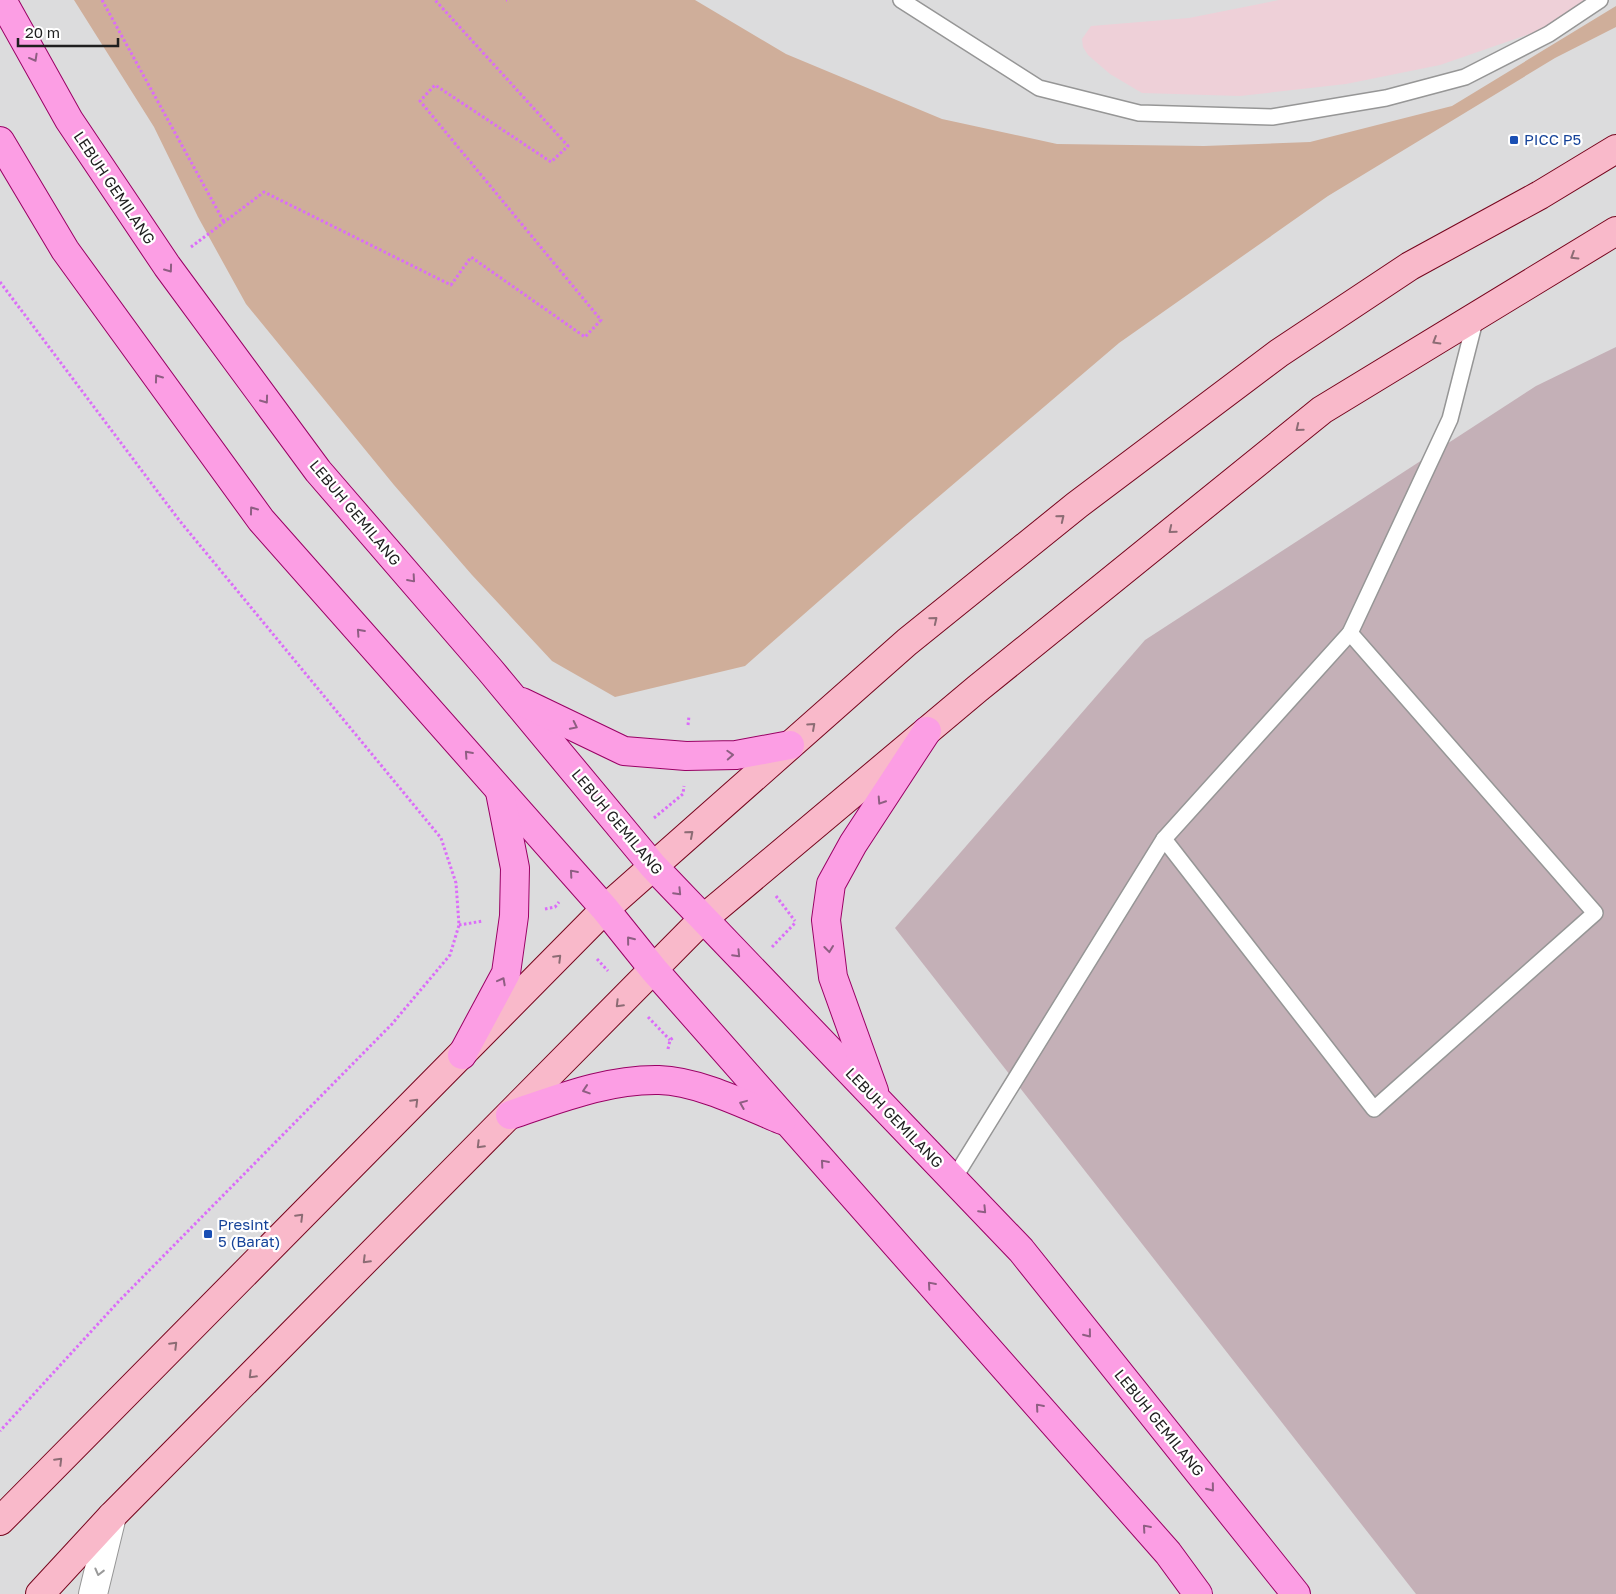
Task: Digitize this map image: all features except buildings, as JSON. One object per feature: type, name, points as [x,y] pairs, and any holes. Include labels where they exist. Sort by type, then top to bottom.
[{"type":"main road","name":"LEBUH GEMILANG","points":[[2,0],[69,120],[167,266],[318,472],[514,698],[653,866],[1021,1250],[1296,1594]]},
{"type":"main road","points":[[0,141],[65,250],[260,520],[500,790],[605,910],[654,970],[1168,1554],[1198,1594]]},
{"type":"main road","points":[[514,698],[624,751],[686,756],[736,755],[790,745]]},
{"type":"main road","points":[[876,1100],[833,977],[826,920],[831,884],[835,876],[853,844],[927,731]]},
{"type":"main road","points":[[462,1055],[506,973],[514,916],[515,868],[500,790]]},
{"type":"main road","points":[[510,1115],[600,1086],[660,1080],[707,1090],[788,1122]]},
{"type":"street","points":[[0,1521],[13,1500],[462,1055],[605,910],[907,642],[1046,530],[1279,353],[1410,266],[1540,195],[1616,149]]},
{"type":"street","points":[[40,1594],[112,1516],[703,919],[1116,575],[1322,410],[1616,231]]},
{"type":"street","points":[[93,1594],[112,1516]]},
{"type":"street","points":[[1168,1554],[1190,1594]]},
{"type":"lane","points":[[901,0],[1039,88],[1139,113],[1272,117],[1386,98],[1465,78],[1549,34],[1600,0]]},
{"type":"lane","points":[[953,1180],[1164,839],[1350,633],[1450,419],[1476,317]]},
{"type":"lane","points":[[1164,839],[1374,1109],[1595,913],[1350,633]]},
{"type":"path","points":[[102,0],[224,222]]},
{"type":"path","points":[[167,266],[264,192],[451,284],[472,257],[585,337],[602,320],[420,101],[435,85],[551,162],[568,146],[435,0]]},
{"type":"path","points":[[0,282],[179,520],[441,838],[456,883],[458,925],[450,955],[392,1024],[118,1301],[0,1431]]},
{"type":"shaded area","points":[[0,0],[1616,0],[1616,1594],[0,1594]]},
{"type":"shaded area","points":[[74,0],[695,0],[786,54],[942,119],[1057,144],[1204,146],[1310,142],[1452,106],[1616,6],[1616,27],[1555,58],[1328,196],[1119,343],[909,522],[745,666],[615,697],[552,661],[472,575],[394,485],[246,304],[198,217],[154,127]]},
{"type":"shaded area","points":[[1279,0],[1596,0],[1544,29],[1440,65],[1346,84],[1240,96],[1142,93],[1110,74],[1088,55],[1083,47],[1082,39],[1091,26],[1189,18]]},
{"type":"shaded area","points":[[1616,347],[1616,1594],[1416,1594],[895,928],[1145,640],[1536,386]]},
{"type":"place","name":"PICC P5","points":[[1514,140]]},
{"type":"place","name":"Presint 5 (Barat)","points":[[208,1234]]}]
